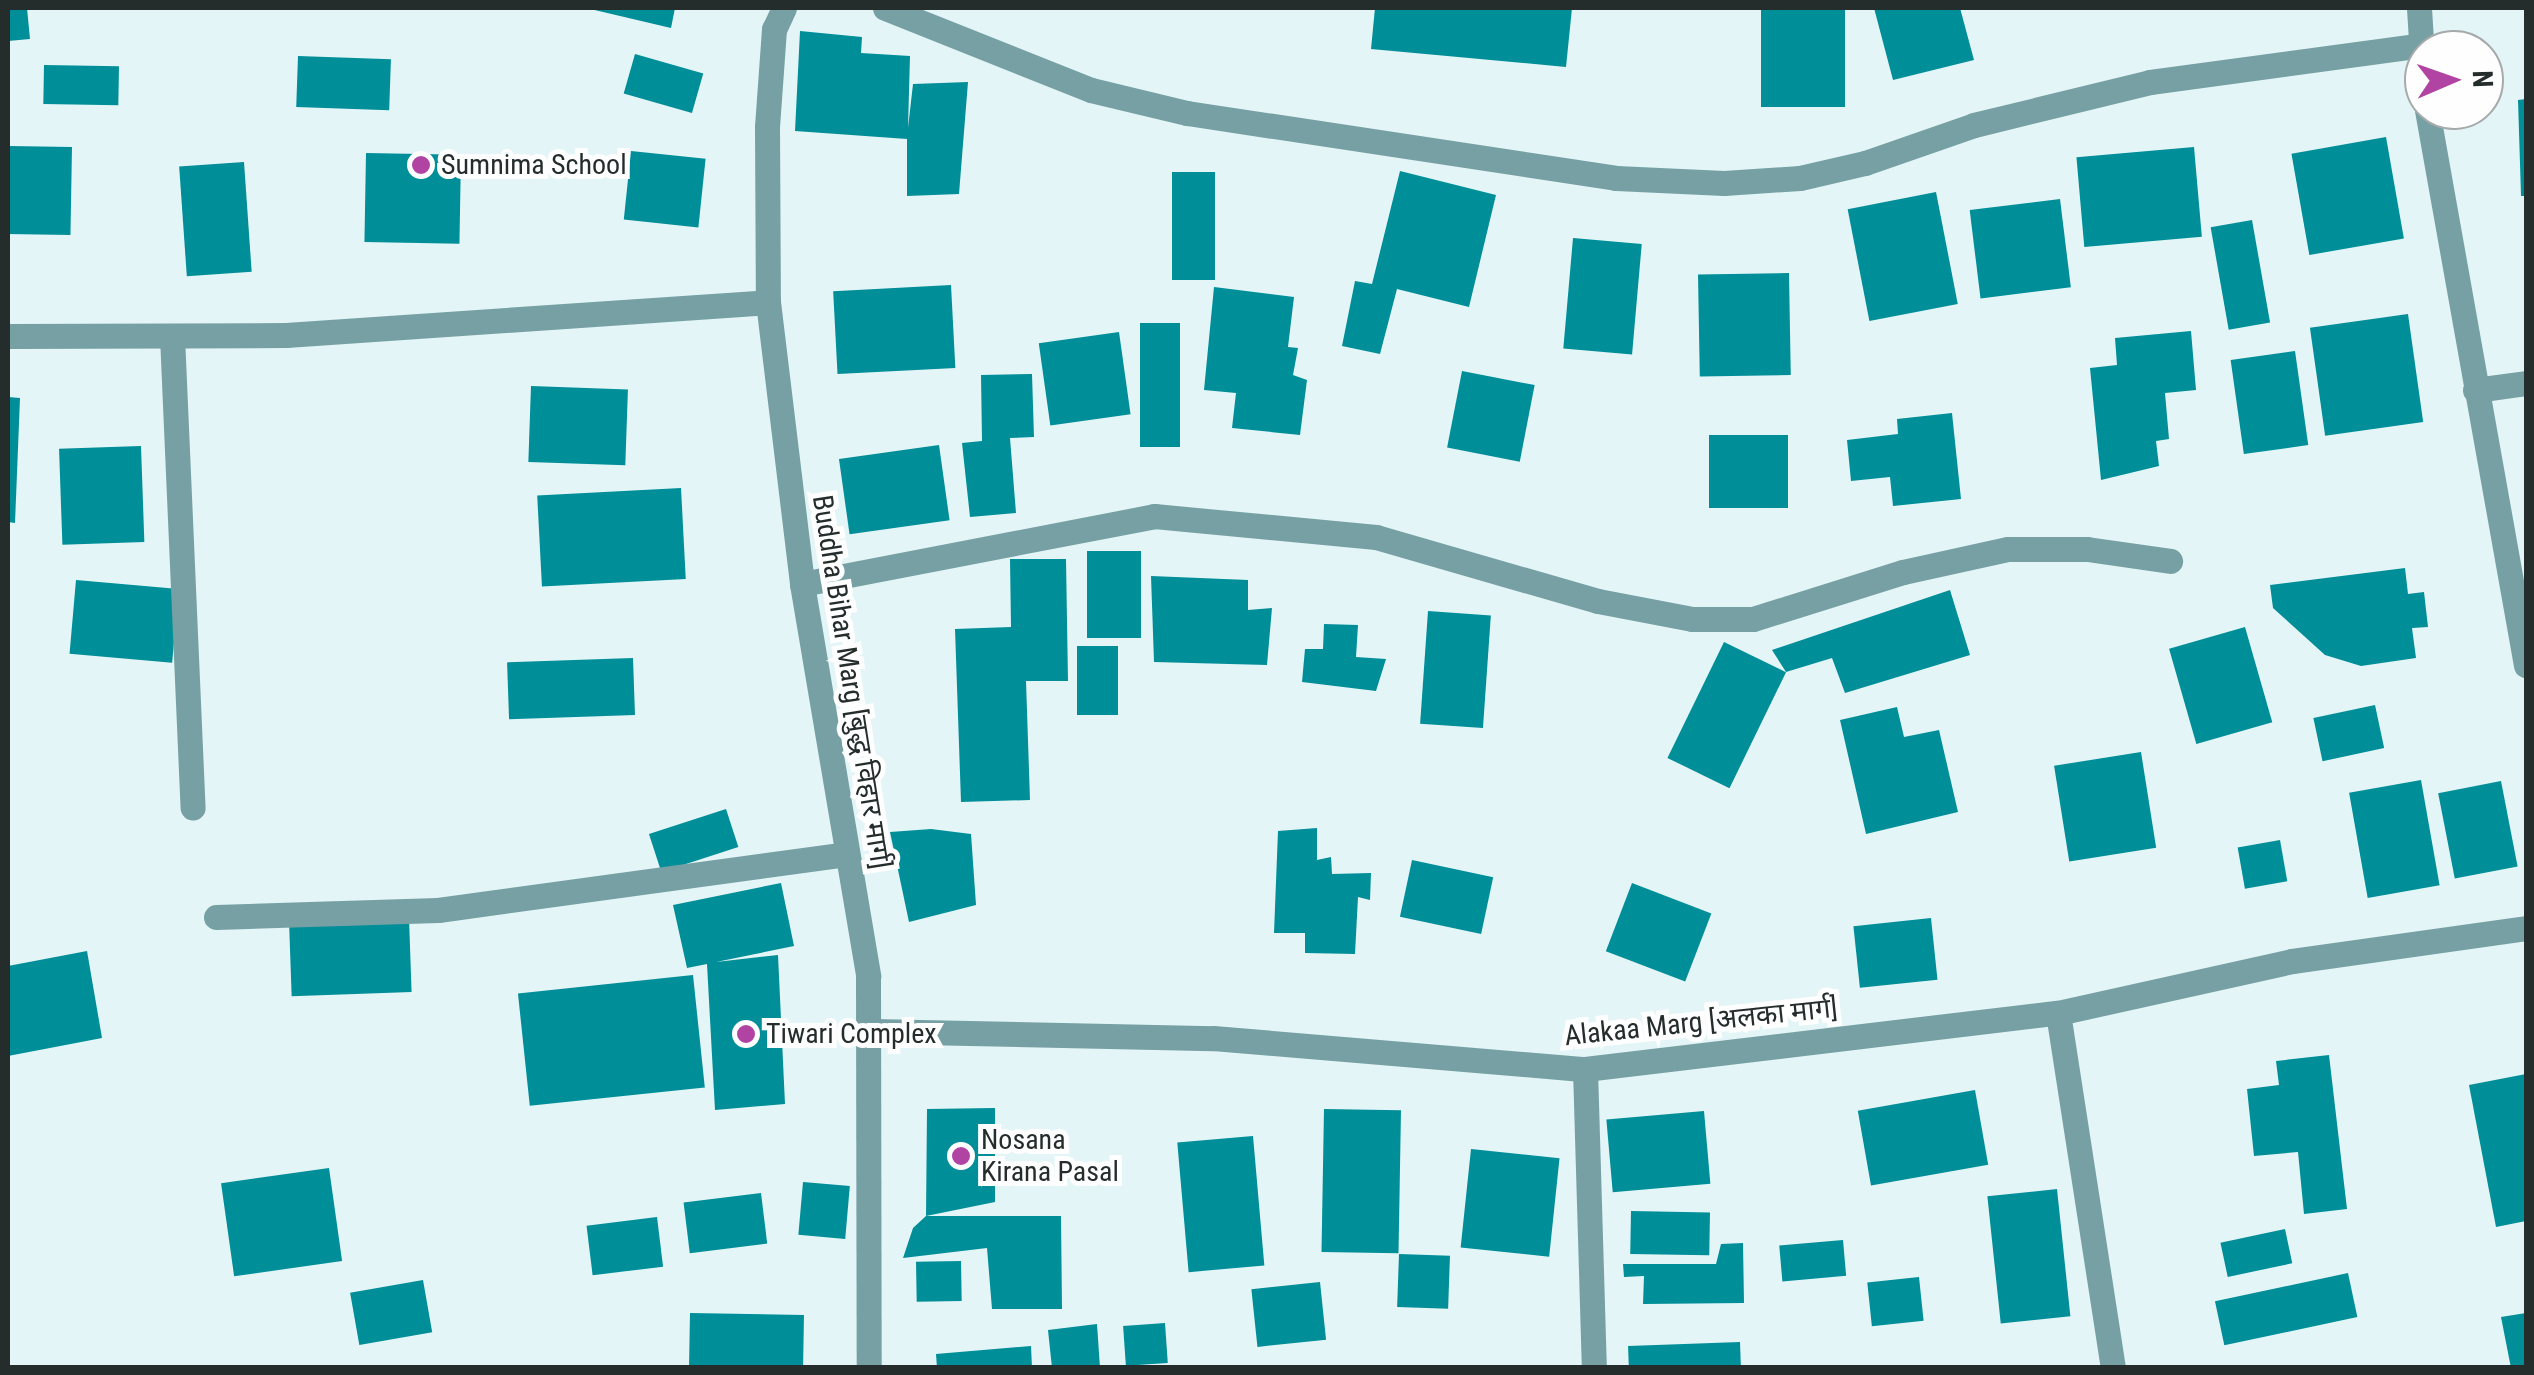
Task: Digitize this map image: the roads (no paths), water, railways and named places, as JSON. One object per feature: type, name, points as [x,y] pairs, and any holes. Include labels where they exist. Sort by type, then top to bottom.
[{"type":"street","name":"Buddha Bihar Marg [बुद्ध विहार मार्ग]","points":[[784,8],[774,28],[768,127],[768,302],[802,584],[872,1031],[868,1368]]},
{"type":"street","points":[[886,8],[1091,90],[1187,113],[1616,178],[1724,183],[1849,167],[1974,125],[2150,82],[2404,48]]},
{"type":"street","points":[[2430,130],[2526,665]]},
{"type":"street","points":[[8,336],[286,336],[768,302]]},
{"type":"street","points":[[172,336],[193,808]]},
{"type":"street","points":[[2475,390],[2526,383]]},
{"type":"street","points":[[802,584],[1154,516],[1376,537],[1598,602],[1692,619],[1752,619],[1903,572],[2008,550],[2088,550],[2170,561]]},
{"type":"street","points":[[216,918],[438,910],[846,854]]},
{"type":"street","name":"Alakaa Marg [अलका मार्ग]","points":[[872,1031],[1213,1038],[1585,1069],[2058,1013],[2292,962],[2526,928]]},
{"type":"street","points":[[2058,1013],[2113,1368]]},
{"type":"street","points":[[1585,1069],[1594,1368]]},
{"type":"place","name":"Sumnima School","points":[[421,165]]},
{"type":"place","name":"Tiwari Complex","points":[[746,1034]]},
{"type":"place","name":"Nosana Kirana Pasal","points":[[961,1156]]}]
